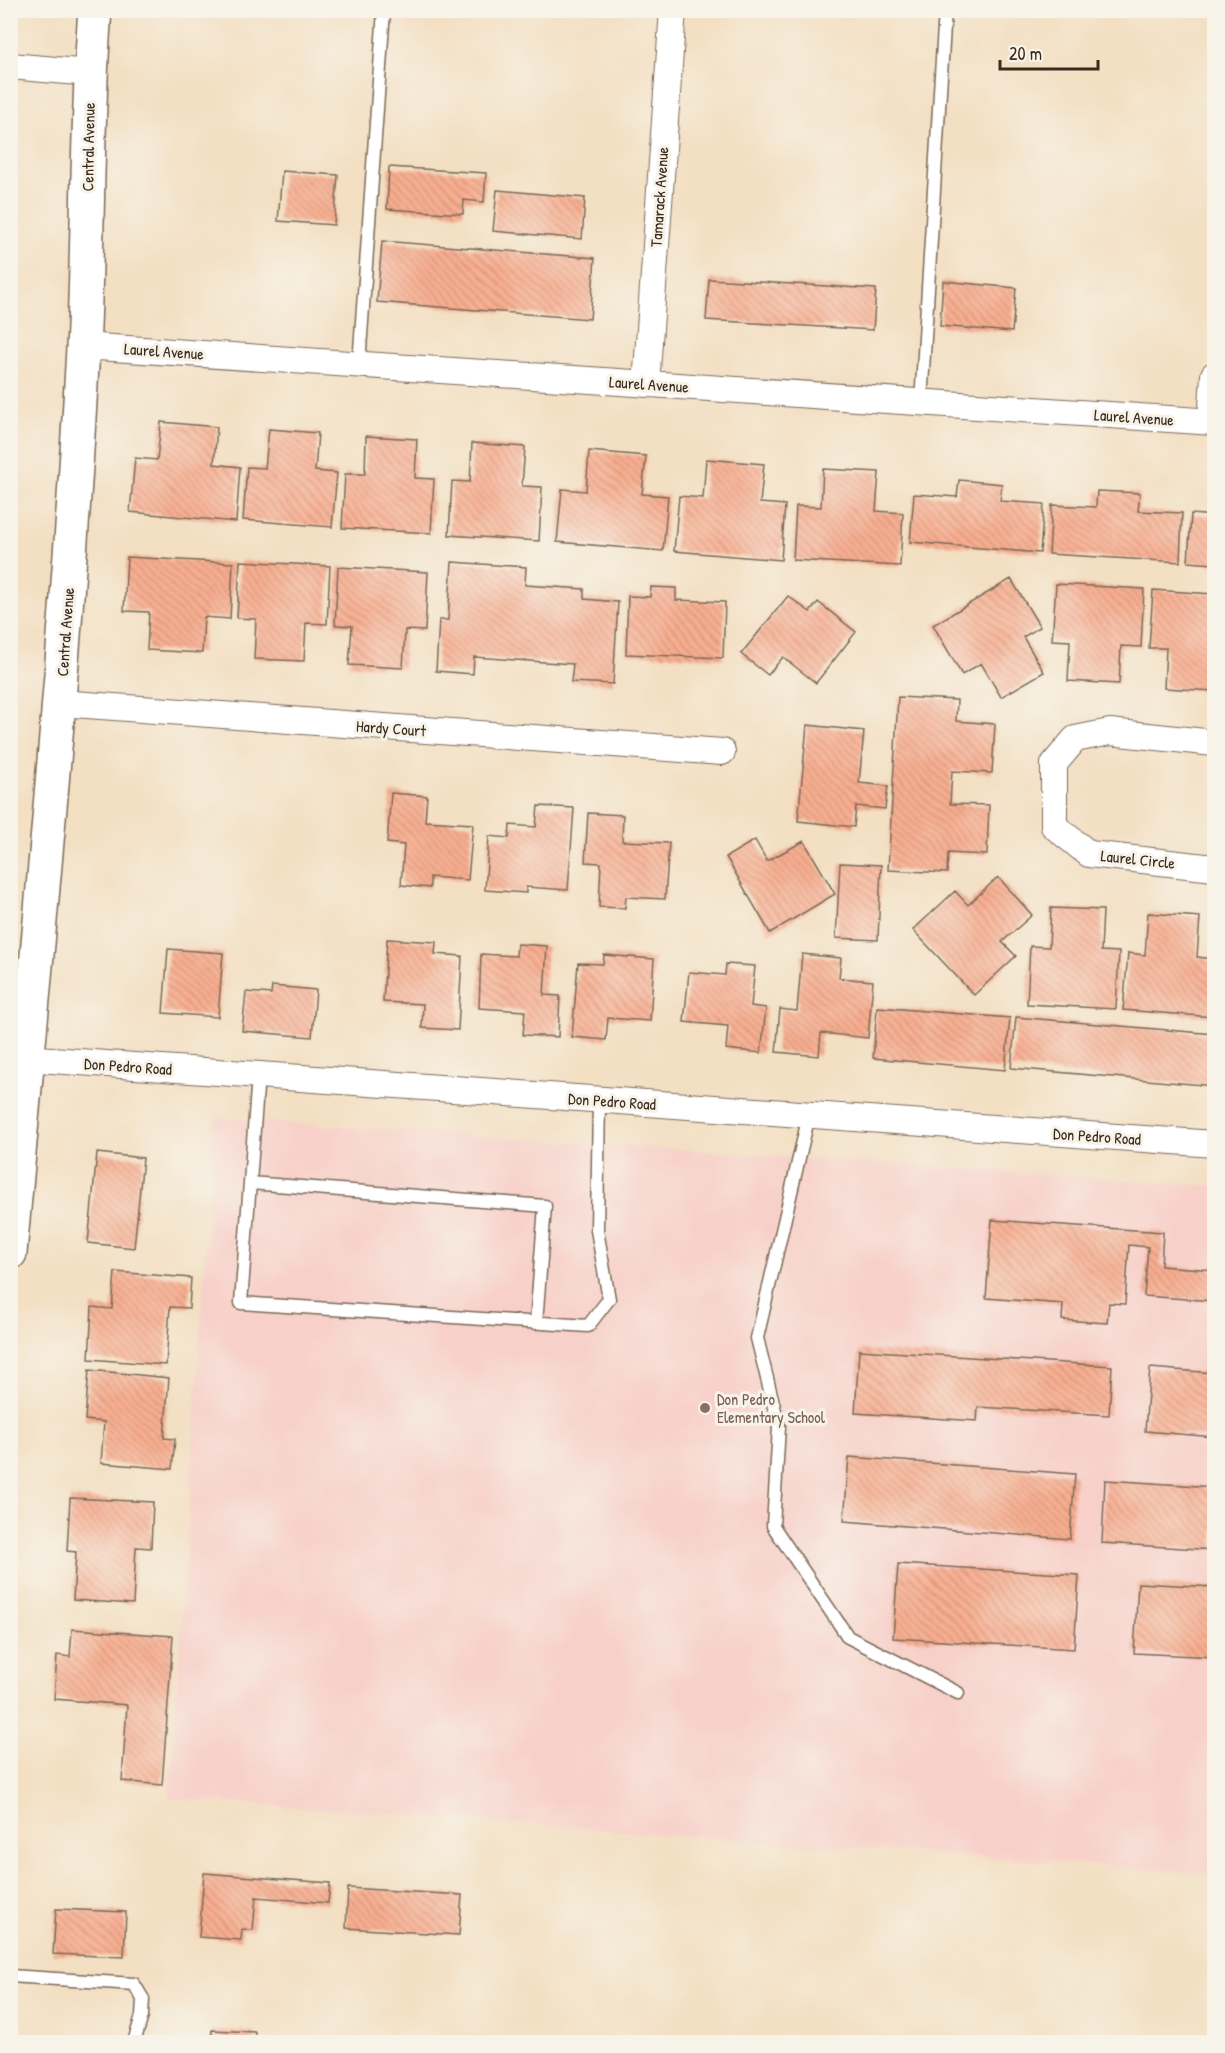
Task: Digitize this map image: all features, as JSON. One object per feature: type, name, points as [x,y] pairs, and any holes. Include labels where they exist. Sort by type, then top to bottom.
[{"type":"street","name":"Central Avenue","points":[[10,1252],[19,1058],[60,703],[83,346],[90,73],[95,10]]},
{"type":"street","name":"Tamarack Avenue","points":[[646,384],[673,10]]},
{"type":"street","points":[[10,66],[90,73]]},
{"type":"street","name":"Laurel Avenue","points":[[83,346],[1213,422]]},
{"type":"street","points":[[1213,422],[1215,375]]},
{"type":"street","name":"Hardy Court","points":[[60,703],[722,752]]},
{"type":"street","name":"Laurel Circle","points":[[1215,743],[1110,732],[1075,739],[1054,764],[1054,826],[1089,854],[1215,868]]},
{"type":"street","name":"Don Pedro Road","points":[[19,1058],[1215,1144]]},
{"type":"lane","points":[[359,364],[384,10]]},
{"type":"lane","points":[[921,402],[945,10]]},
{"type":"lane","points":[[258,1075],[241,1303],[588,1326],[609,1299],[597,1230],[599,1100]]},
{"type":"lane","points":[[809,1115],[757,1338],[779,1427],[773,1526],[848,1637],[958,1693]]},
{"type":"lane","points":[[250,1183],[545,1206],[536,1323]]},
{"type":"lane","points":[[10,1976],[134,1984],[143,1999],[142,2016],[135,2043]]},
{"type":"shaded area","name":"Don Pedro Elementary School","points":[[214,1118],[1214,1186],[1214,1874],[169,1798]]},
{"type":"building","points":[[389,167],[486,173],[484,202],[464,200],[463,214],[387,209]]},
{"type":"building","points":[[282,171],[338,175],[334,225],[278,221]]},
{"type":"building","points":[[497,190],[585,198],[582,239],[493,231]]},
{"type":"building","points":[[382,241],[595,258],[590,319],[377,302]]},
{"type":"building","points":[[709,279],[876,289],[873,330],[706,320]]},
{"type":"building","points":[[943,281],[1016,288],[1012,332],[940,326]]},
{"type":"building","points":[[161,422],[217,427],[214,464],[240,467],[236,522],[130,512],[135,458],[157,460]]},
{"type":"building","points":[[269,429],[318,433],[315,471],[337,473],[332,527],[243,520],[247,467],[265,468]]},
{"type":"building","points":[[366,436],[417,439],[415,478],[434,479],[431,533],[342,528],[345,474],[365,474]]},
{"type":"building","points":[[472,443],[525,447],[522,486],[542,487],[539,541],[449,535],[452,481],[470,482]]},
{"type":"building","points":[[589,451],[646,456],[642,494],[668,496],[663,551],[557,542],[562,489],[586,491]]},
{"type":"building","points":[[706,459],[764,464],[760,503],[785,505],[781,560],[674,551],[679,496],[703,498]]},
{"type":"building","points":[[823,469],[879,472],[876,511],[903,513],[900,566],[793,560],[796,506],[821,507]]},
{"type":"building","points":[[959,480],[1002,484],[1000,501],[1044,504],[1040,553],[910,542],[914,494],[957,497]]},
{"type":"building","points":[[1097,491],[1140,493],[1138,511],[1182,513],[1180,562],[1049,554],[1052,505],[1096,507]]},
{"type":"building","points":[[1191,514],[1214,516],[1214,564],[1188,562]]},
{"type":"building","points":[[127,557],[233,563],[230,619],[204,617],[202,653],[147,650],[149,612],[124,611]]},
{"type":"building","points":[[240,561],[330,566],[327,624],[306,623],[304,661],[254,659],[256,619],[237,618]]},
{"type":"building","points":[[452,562],[526,567],[525,585],[584,589],[584,599],[618,602],[613,684],[571,682],[573,664],[474,657],[473,674],[436,671],[439,620],[448,620]]},
{"type":"building","points":[[338,567],[428,572],[425,631],[405,630],[403,668],[349,665],[352,626],[335,625]]},
{"type":"building","points":[[1011,579],[1040,627],[1023,637],[1044,672],[1001,697],[981,663],[962,675],[933,625]]},
{"type":"building","points":[[1056,584],[1144,589],[1141,647],[1121,646],[1119,684],[1068,681],[1070,641],[1052,640]]},
{"type":"building","points":[[651,587],[676,588],[676,600],[725,602],[723,658],[626,654],[628,596],[650,597]]},
{"type":"building","points":[[1153,590],[1214,594],[1214,691],[1164,688],[1166,648],[1149,648]]},
{"type":"building","points":[[788,596],[810,612],[818,602],[856,632],[816,683],[783,657],[768,675],[741,654]]},
{"type":"building","points":[[898,697],[957,700],[956,721],[995,724],[992,773],[952,771],[950,804],[989,805],[987,855],[948,853],[947,873],[888,870]]},
{"type":"building","points":[[807,725],[864,731],[859,783],[888,786],[885,809],[856,806],[854,827],[798,821]]},
{"type":"building","points":[[391,793],[427,796],[425,821],[473,824],[468,880],[430,877],[430,888],[401,885],[404,845],[387,843]]},
{"type":"building","points":[[538,806],[574,808],[568,890],[526,887],[526,893],[485,890],[489,836],[509,838],[510,825],[536,827]]},
{"type":"building","points":[[588,813],[623,815],[622,841],[669,843],[665,899],[626,897],[625,908],[599,907],[601,863],[585,862]]},
{"type":"building","points":[[755,840],[767,861],[804,841],[835,894],[770,933],[726,857]]},
{"type":"building","points":[[840,863],[881,865],[878,940],[836,938]]},
{"type":"building","points":[[998,877],[1032,915],[1002,942],[1016,956],[974,995],[913,930],[955,891],[968,905]]},
{"type":"building","points":[[1051,908],[1103,910],[1101,951],[1119,952],[1116,1009],[1027,1004],[1030,946],[1049,947]]},
{"type":"building","points":[[1148,913],[1200,917],[1197,957],[1214,959],[1214,1017],[1123,1010],[1128,953],[1145,955]]},
{"type":"building","points":[[387,939],[436,942],[435,954],[462,956],[458,1030],[422,1028],[423,1004],[383,1002]]},
{"type":"building","points":[[517,944],[547,946],[544,995],[560,996],[558,1037],[523,1035],[525,1011],[479,1008],[481,954],[516,956]]},
{"type":"building","points":[[168,949],[223,953],[218,1017],[163,1013]]},
{"type":"building","points":[[802,954],[841,958],[839,978],[873,981],[868,1038],[821,1033],[819,1056],[776,1052],[780,1009],[797,1011]]},
{"type":"building","points":[[604,955],[654,959],[650,1021],[608,1018],[606,1040],[572,1037],[578,963],[603,964]]},
{"type":"building","points":[[726,964],[755,966],[751,1006],[766,1008],[761,1053],[726,1049],[728,1026],[684,1022],[689,972],[725,975]]},
{"type":"building","points":[[272,986],[316,990],[312,1037],[242,1031],[246,992],[271,994]]},
{"type":"building","points":[[877,1007],[1010,1018],[1005,1070],[873,1058]]},
{"type":"building","points":[[1016,1017],[1214,1034],[1214,1086],[1011,1068]]},
{"type":"building","points":[[97,1153],[143,1158],[134,1248],[88,1243]]},
{"type":"building","points":[[992,1220],[1163,1232],[1161,1266],[1214,1270],[1214,1301],[1144,1296],[1148,1247],[1129,1245],[1125,1304],[1109,1303],[1107,1323],[1062,1320],[1063,1304],[986,1298]]},
{"type":"building","points":[[115,1272],[191,1278],[189,1308],[170,1307],[166,1365],[89,1359],[92,1307],[112,1309]]},
{"type":"building","points":[[859,1350],[1112,1366],[1109,1415],[978,1407],[977,1421],[855,1413]]},
{"type":"building","points":[[1150,1368],[1214,1373],[1214,1437],[1145,1431]]},
{"type":"building","points":[[89,1370],[169,1378],[164,1438],[175,1439],[172,1469],[101,1463],[104,1422],[85,1420]]},
{"type":"building","points":[[849,1457],[1075,1474],[1070,1539],[844,1521]]},
{"type":"building","points":[[1105,1480],[1214,1487],[1214,1550],[1102,1543]]},
{"type":"building","points":[[70,1498],[153,1502],[151,1548],[136,1547],[133,1604],[73,1600],[76,1552],[67,1551]]},
{"type":"building","points":[[898,1564],[1079,1575],[1074,1649],[893,1638]]},
{"type":"building","points":[[1138,1583],[1214,1587],[1214,1657],[1134,1653]]},
{"type":"building","points":[[72,1629],[173,1636],[162,1785],[122,1781],[127,1705],[54,1699],[57,1655],[70,1657]]},
{"type":"building","points":[[204,1873],[330,1883],[328,1903],[256,1897],[253,1930],[242,1929],[241,1940],[199,1937]]},
{"type":"building","points":[[348,1888],[462,1895],[459,1935],[346,1928]]},
{"type":"building","points":[[56,1909],[126,1912],[124,1957],[53,1954]]},
{"type":"building","points":[[212,2030],[255,2032],[255,2042],[211,2042]]},
{"type":"place","name":"Don Pedro Elementary School","points":[[705,1408]]}]
